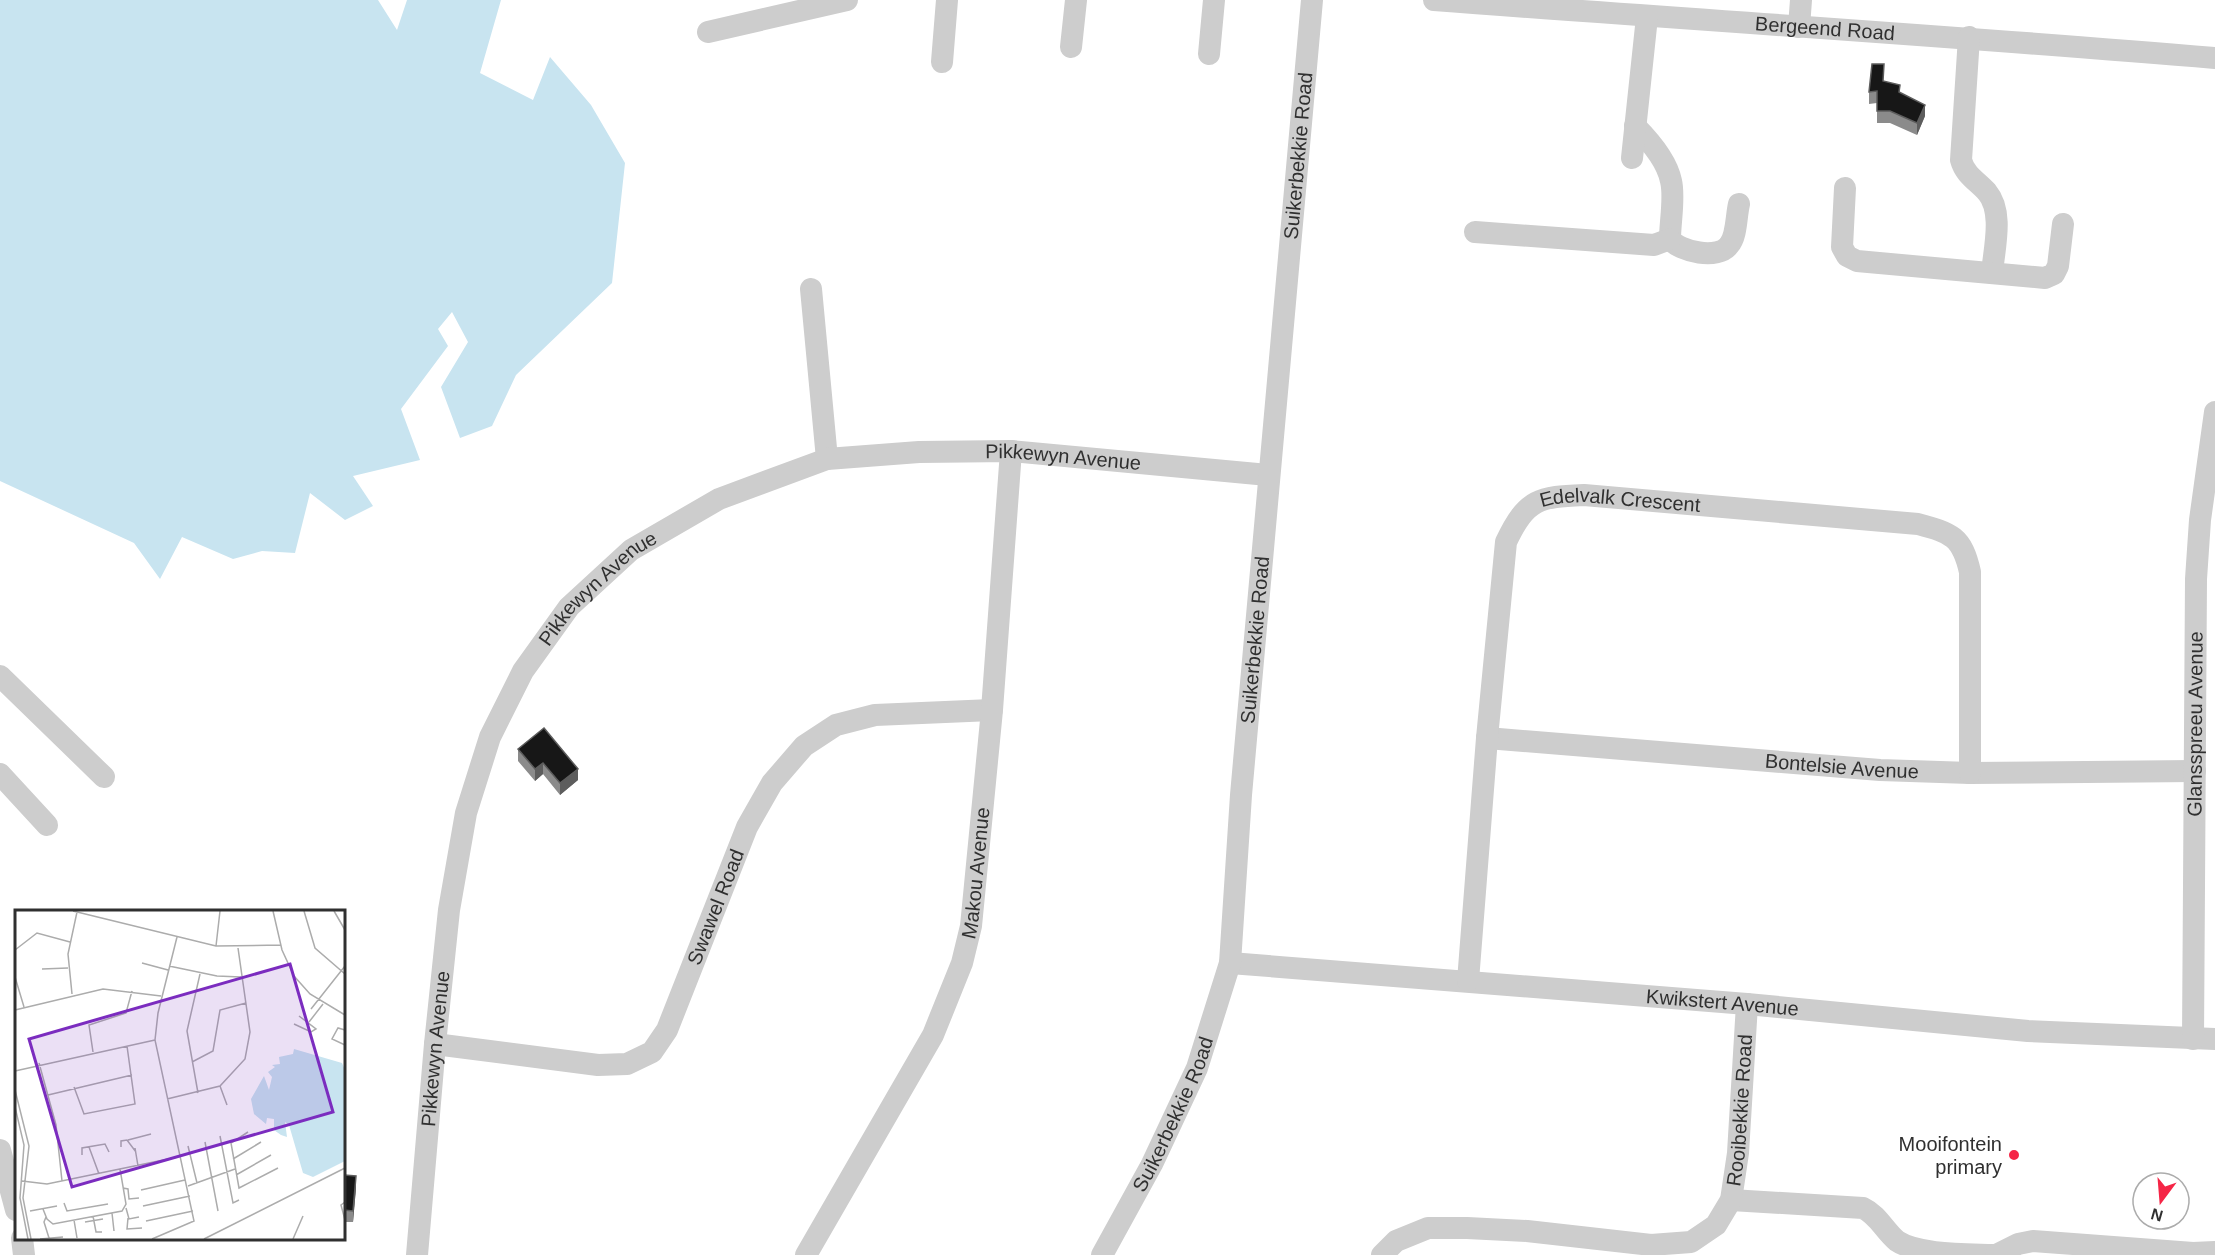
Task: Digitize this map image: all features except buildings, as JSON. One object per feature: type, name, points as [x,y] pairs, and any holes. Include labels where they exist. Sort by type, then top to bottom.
[{"type":"street","points":[[708,32],[847,0]]},
{"type":"street","points":[[942,62],[947,0]]},
{"type":"street","points":[[1071,47],[1076,0]]},
{"type":"street","points":[[1209,54],[1214,0]]},
{"type":"street","name":"Suikerbekkie Road","points":[[1102,1255],[1152,1164],[1197,1068],[1230,963],[1241,795],[1268,475],[1312,0]]},
{"type":"street","name":"Bergeend Road","points":[[1434,0],[1969,37],[2215,58]]},
{"type":"street","points":[[1799,27],[1801,0]]},
{"type":"street","points":[[1632,158],[1647,16]]},
{"type":"street","points":[[1969,37],[1961,160],[1964,170],[1995,203],[1992,273]]},
{"type":"street","points":[[1635,126],[1644,134],[1666,166],[1672,182],[1670,238],[1673,244],[1686,250],[1709,253],[1726,250],[1732,243],[1738,204]]},
{"type":"street","points":[[1845,188],[1842,247],[1847,256],[1857,261],[2045,278],[2054,274],[2058,266],[2063,224]]},
{"type":"street","points":[[1474,232],[1654,245],[1670,238]]},
{"type":"street","points":[[812,289],[827,459]]},
{"type":"street","name":"Glansspreeu Avenue","points":[[2204,1039],[2195,771],[2196,579],[2200,520],[2215,412]]},
{"type":"street","name":"Pikkewyn Avenue","points":[[417,1255],[449,910],[466,813],[490,737],[523,671],[569,607],[631,550],[719,499],[827,459],[919,452],[1011,451],[1268,475]]},
{"type":"street","name":"Makou Avenue","points":[[806,1255],[933,1035],[963,963],[971,926],[992,710],[1011,451]]},
{"type":"street","name":"Edelvalk Crescent","points":[[1468,981],[1487,738],[1506,542],[1516,520],[1532,504],[1553,496],[1584,495],[1918,524],[1940,530],[1957,540],[1966,552],[1970,572],[1970,773]]},
{"type":"street","points":[[0,676],[104,777]]},
{"type":"street","name":"Swawel Road","points":[[435,1044],[598,1065],[627,1064],[652,1052],[667,1030],[747,827],[772,783],[804,746],[836,725],[875,715],[992,710]]},
{"type":"street","name":"Bontelsie Avenue","points":[[1487,738],[1880,770],[1970,773],[2195,771]]},
{"type":"street","points":[[0,774],[47,825]]},
{"type":"street","name":"Kwikstert Avenue","points":[[1230,963],[1747,1004],[2028,1031],[2204,1039]]},
{"type":"street","name":"Rooibekkie Road","points":[[1382,1255],[1396,1241],[1428,1228],[1527,1231],[1651,1245],[1691,1242],[1716,1225],[1731,1200],[1743,1094],[1747,1004]]},
{"type":"street","points":[[0,1150],[15,1206]]},
{"type":"street","points":[[1731,1200],[1863,1208],[1873,1213],[1898,1242],[1922,1253],[1994,1255],[2018,1244],[2033,1241],[2193,1253],[2215,1252]]},
{"type":"street","points":[[22,1240],[24,1255]]},
{"type":"water","points":[[0,0],[378,0],[397,30],[407,0],[501,0],[480,73],[533,100],[550,57],[591,105],[625,163],[612,283],[516,375],[492,426],[460,438],[441,387],[468,342],[452,312],[438,329],[448,346],[401,409],[420,460],[353,476],[373,506],[345,520],[310,493],[295,553],[262,551],[233,559],[182,537],[160,579],[134,543],[0,481]]},
{"type":"place","name":"Mooifontein primary","points":[[2014,1155]]}]
